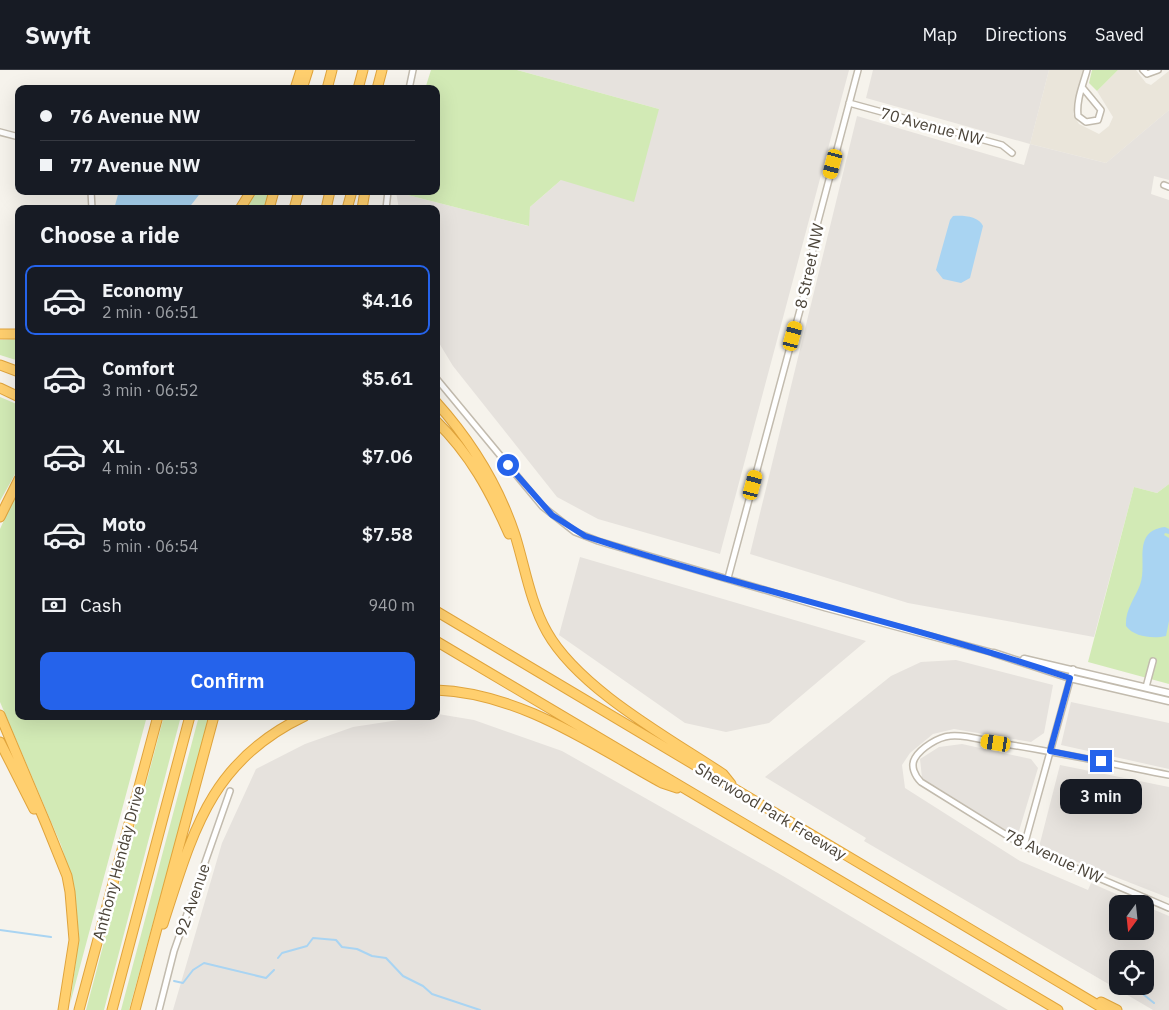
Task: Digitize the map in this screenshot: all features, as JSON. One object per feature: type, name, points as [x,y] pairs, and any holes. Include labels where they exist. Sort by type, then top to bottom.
[{"type":"highway","points":[[296,85],[301,70]]},
{"type":"highway","points":[[303,85],[308,70]]},
{"type":"highway","points":[[328,85],[332,70]]},
{"type":"highway","points":[[359,85],[363,70]]},
{"type":"highway","points":[[378,85],[382,70]]},
{"type":"highway","points":[[385,85],[387,70]]},
{"type":"highway","points":[[0,334],[15,334]]},
{"type":"highway","points":[[0,365],[15,371]]},
{"type":"highway","points":[[0,388],[15,395]]},
{"type":"highway","points":[[440,407],[465,436],[490,475],[510,521],[528,583],[540,618],[548,633],[575,668],[611,699],[723,774],[734,788]]},
{"type":"highway","points":[[440,427],[474,465],[488,490],[528,583]]},
{"type":"highway","points":[[0,517],[15,487]]},
{"type":"highway","name":"Sherwood Park Freeway","points":[[440,613],[1106,1010]]},
{"type":"highway","name":"Sherwood Park Freeway","points":[[440,643],[1057,1009]]},
{"type":"highway","points":[[440,690],[481,695],[540,716],[662,783],[693,794]]},
{"type":"highway","points":[[0,715],[67,876],[73,906],[72,962],[63,1010]]},
{"type":"highway","name":"Anthony Henday Drive","points":[[79,1010],[157,720]]},
{"type":"highway","name":"Anthony Henday Drive","points":[[112,1010],[189,720]]},
{"type":"highway","points":[[135,1010],[213,720]]},
{"type":"highway","points":[[154,942],[160,931],[193,833],[219,784],[242,758],[274,733],[298,720]]},
{"type":"highway","points":[[0,742],[40,821],[46,824]]},
{"type":"highway","points":[[1075,991],[1117,1010]]},
{"type":"street","points":[[410,85],[413,70]]},
{"type":"street","name":"8 Street NW","points":[[728,578],[808,280],[817,225],[858,70]]},
{"type":"street","points":[[1082,87],[1101,110],[1098,120],[1086,122],[1078,116],[1077,106],[1082,87],[1087,70]]},
{"type":"street","points":[[1143,70],[1147,74],[1158,70]]},
{"type":"street","name":"70 Avenue NW","points":[[849,103],[1002,145],[1012,153]]},
{"type":"street","points":[[0,132],[15,136]]},
{"type":"street","points":[[440,383],[542,506],[566,526],[598,541],[826,608],[994,653],[1070,678],[1169,701]]},
{"type":"street","points":[[994,653],[1073,669],[1169,693]]},
{"type":"street","points":[[1146,687],[1152,661]]},
{"type":"street","points":[[1024,846],[1073,669]]},
{"type":"street","name":"78 Avenue NW","points":[[1050,751],[950,736],[932,742],[915,758],[913,771],[918,780],[1024,846],[1169,908]]},
{"type":"street","points":[[1050,751],[1169,775]]},
{"type":"street","name":"92 Avenue","points":[[159,1010],[174,951],[230,791]]},
{"type":"shaded area","points":[[517,70],[849,70],[720,554],[598,519],[557,497],[453,366],[440,345],[440,205],[398,205],[397,195],[408,195],[528,226],[530,207],[561,180],[659,109]]},
{"type":"shaded area","points":[[873,70],[1049,70],[1030,144],[866,98]]},
{"type":"shaded area","points":[[1049,70],[1084,70],[1073,114],[1079,124],[1099,134],[1109,126],[1113,117],[1097,91],[1118,70],[1136,70],[1146,83],[1151,85],[1169,71],[1169,110],[1106,163],[1030,144]]},
{"type":"shaded area","points":[[1169,110],[1169,180],[1154,176],[1151,194],[1169,200],[1169,484],[1157,493],[1134,487],[1094,637],[908,603],[750,554],[857,116],[1024,165],[1030,144],[1106,163]]},
{"type":"shaded area","points":[[580,557],[866,641],[769,723],[726,732],[685,723],[559,635]]},
{"type":"shaded area","points":[[956,660],[1053,685],[1044,733],[1031,742],[954,729],[933,734],[910,753],[902,765],[905,788],[1020,861],[1088,890],[1091,883],[1118,895],[1109,895],[1109,940],[1154,940],[1154,910],[1169,916],[1169,1010],[1153,1010],[1127,995],[1154,995],[1154,950],[1109,950],[1109,984],[864,841],[866,838],[765,777],[891,676],[921,662]]},
{"type":"shaded area","points":[[1071,702],[1169,723],[1169,769],[1061,745]]},
{"type":"shaded area","points":[[440,714],[474,720],[562,751],[783,876],[1008,1010],[173,1010],[222,843],[256,769],[305,744],[353,727],[399,720],[440,720]]},
{"type":"shaded area","points":[[962,744],[1031,759],[1038,768],[1019,831],[1010,833],[922,778],[920,759],[939,747]]},
{"type":"shaded area","points":[[1060,765],[1169,787],[1169,898],[1039,847]]},
{"type":"green space","points":[[431,70],[517,70],[659,109],[634,202],[561,180],[530,207],[529,226],[408,195],[440,195],[440,85],[426,85]]},
{"type":"green space","points":[[1092,70],[1118,70],[1097,91],[1089,83]]},
{"type":"green space","points":[[252,195],[268,195],[266,205],[245,205]]},
{"type":"green space","points":[[15,339],[15,360],[0,355],[0,340]]},
{"type":"green space","points":[[0,397],[15,403],[15,474],[0,501]]},
{"type":"green space","points":[[1169,484],[1169,684],[1088,662],[1134,487],[1157,493]]},
{"type":"green space","points":[[15,496],[15,720],[146,720],[70,1004],[79,938],[74,885],[61,845],[0,702],[0,529]]},
{"type":"green space","points":[[163,720],[180,720],[104,1010],[86,1010]]},
{"type":"green space","points":[[198,720],[209,720],[129,1010],[121,1010]]},
{"type":"water","points":[[118,195],[199,195],[191,205],[115,205]]},
{"type":"water","points":[[953,216],[974,218],[983,226],[970,278],[961,283],[943,279],[936,270],[950,220]]},
{"type":"water","points":[[1165,527],[1169,529],[1169,534],[1165,533],[1164,535],[1169,538],[1169,621],[1166,636],[1139,635],[1129,630],[1126,626],[1126,620],[1142,577],[1144,542],[1154,530]]},
{"type":"waterway","points":[[0,930],[51,937]]},
{"type":"waterway","points":[[278,958],[282,953],[307,946],[313,938],[336,940],[342,947],[357,949],[372,956],[386,958],[403,976],[423,986],[432,994],[480,1010]]},
{"type":"waterway","points":[[174,981],[183,983],[193,970],[204,963],[266,978],[274,970]]},
{"type":"waterway","points":[[1144,995],[1154,1003]]},
{"type":"route","points":[[508,465],[542,506],[557,520],[575,532],[598,541],[826,608],[994,653],[1070,678],[1050,751],[1101,761]]}]
